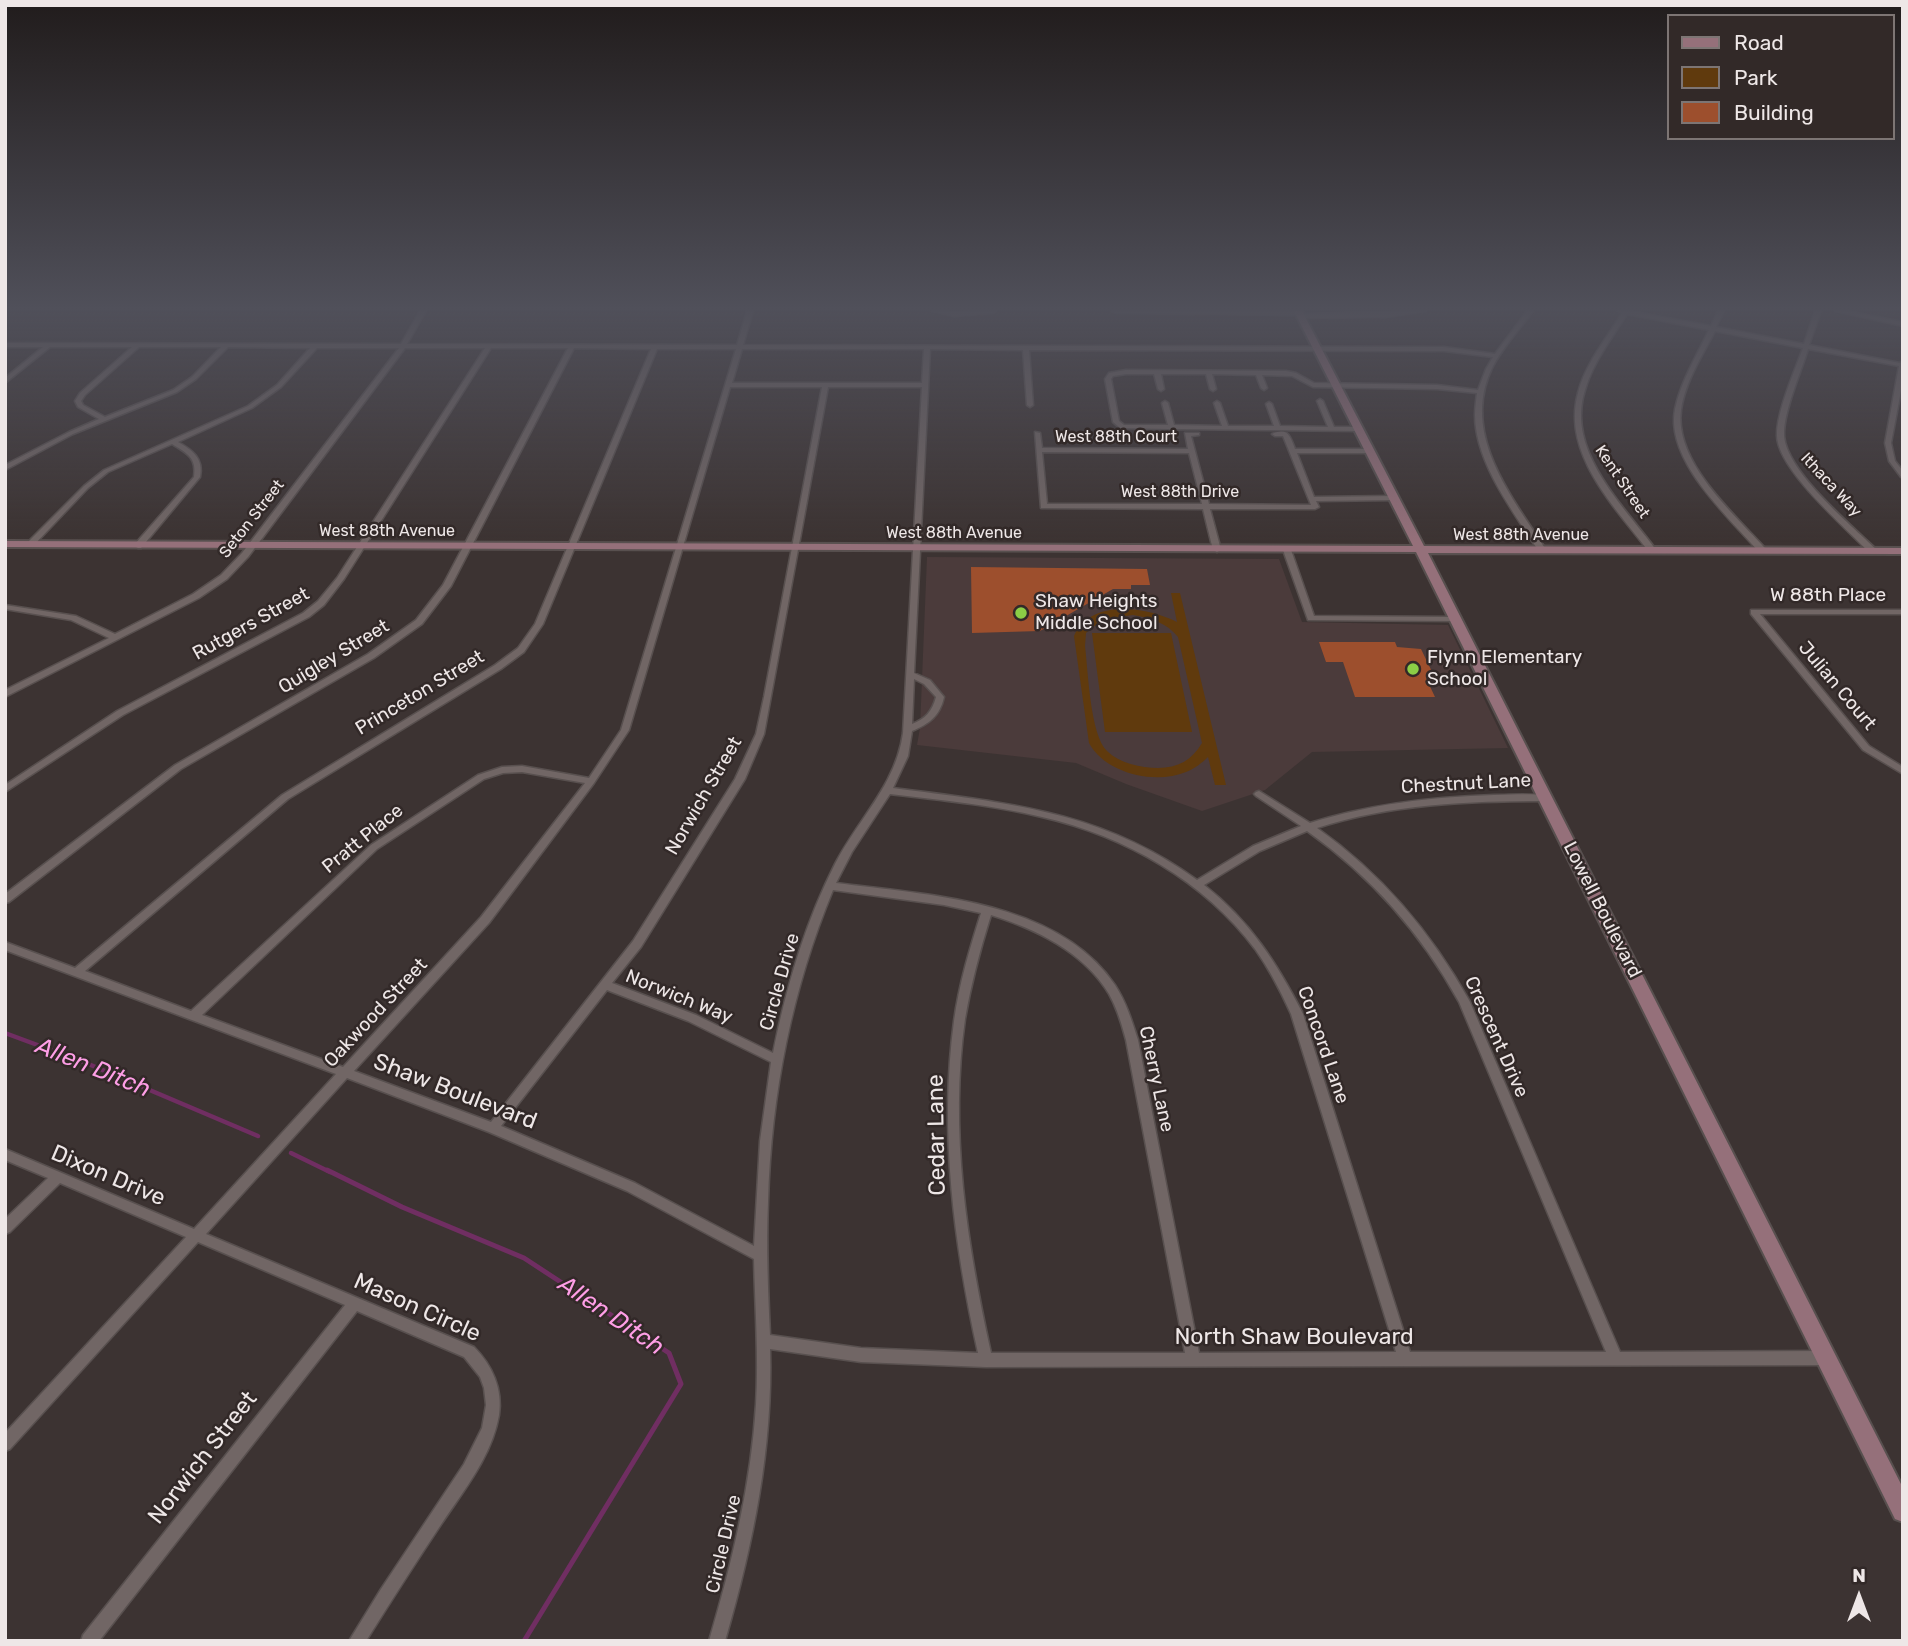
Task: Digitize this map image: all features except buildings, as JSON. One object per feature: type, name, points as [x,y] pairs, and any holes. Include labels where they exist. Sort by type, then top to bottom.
[{"type":"street","points":[[89,388],[78,401],[80,406],[105,420]]},
{"type":"street","points":[[5,468],[58,439],[155,401],[180,388]]},
{"type":"street","points":[[30,544],[106,471],[229,418],[277,388]]},
{"type":"street","name":"Seton Street","points":[[5,694],[184,602],[216,582],[237,564],[371,388]]},
{"type":"street","name":"Rutgers Street","points":[[5,789],[120,713],[315,609],[330,594],[462,388]]},
{"type":"street","name":"Quigley Street","points":[[5,899],[178,767],[400,638],[433,606],[550,388]]},
{"type":"street","name":"Princeton Street","points":[[76,972],[285,797],[498,667],[521,650],[539,624],[638,388]]},
{"type":"street","name":"Oakwood Street","points":[[5,1444],[485,920],[591,781],[629,720],[729,388]]},
{"type":"street","name":"Norwich Street","points":[[493,1128],[637,944],[740,779],[753,753],[768,697],[824,388]]},
{"type":"street","name":"Circle Drive","points":[[717,1641],[737,1574],[755,1486],[763,1401],[761,1224],[765,1136],[777,1060],[801,964],[830,886],[862,825],[886,790],[902,759],[908,729],[925,388]]},
{"type":"street","points":[[1029,388],[1030,405]]},
{"type":"street","points":[[1110,388],[1116,422],[1122,427],[1360,429]]},
{"type":"street","points":[[1314,388],[1332,429]]},
{"type":"street","name":"Lowell Boulevard","points":[[1339,388],[1903,1511]]},
{"type":"street","points":[[1444,388],[1480,392]]},
{"type":"street","points":[[1482,388],[1479,427],[1486,455],[1543,551]]},
{"type":"street","name":"Kent Street","points":[[1583,388],[1577,426],[1584,451],[1594,470],[1653,551]]},
{"type":"street","points":[[1687,388],[1678,414],[1679,437],[1695,470],[1763,551]]},
{"type":"street","name":"Ithaca Way","points":[[1793,388],[1779,430],[1783,449],[1802,477],[1873,551]]},
{"type":"street","points":[[1899,388],[1888,449],[1892,461],[1903,476]]},
{"type":"street","points":[[1165,403],[1172,429]]},
{"type":"street","points":[[1217,403],[1226,429]]},
{"type":"street","points":[[1269,404],[1278,429]]},
{"type":"street","points":[[1037,433],[1039,450]]},
{"type":"street","name":"West 88th Court","points":[[1039,450],[1192,451],[1187,434],[1286,434],[1292,451]]},
{"type":"street","points":[[138,546],[197,477],[200,469],[196,458],[172,441]]},
{"type":"street","name":"West 88th Drive","points":[[1039,450],[1044,506],[1314,503]]},
{"type":"street","points":[[1192,451],[1217,550]]},
{"type":"street","points":[[1371,451],[1292,451],[1314,503],[1394,498]]},
{"type":"street","name":"West 88th Avenue","points":[[5,544],[1903,551]]},
{"type":"street","points":[[1287,550],[1311,618],[1455,619]]},
{"type":"street","points":[[5,607],[74,618],[114,637]]},
{"type":"street","name":"W 88th Place","points":[[1754,612],[1903,612]]},
{"type":"street","name":"Julian Court","points":[[1754,612],[1866,748],[1903,771]]},
{"type":"street","points":[[908,729],[932,718],[939,708],[940,697],[927,682],[911,675]]},
{"type":"street","name":"Pratt Place","points":[[193,1016],[374,847],[481,776],[502,770],[522,769],[591,781]]},
{"type":"street","name":"Concord Lane","points":[[886,790],[1026,810],[1080,824],[1152,855],[1196,885],[1244,928],[1265,954],[1289,996],[1405,1358]]},
{"type":"street","name":"Crescent Drive","points":[[1259,794],[1310,826],[1377,883],[1407,915],[1448,972],[1464,1002],[1616,1357]]},
{"type":"street","name":"Chestnut Lane","points":[[1196,885],[1266,843],[1354,812],[1434,800],[1545,798]]},
{"type":"street","name":"Cherry Lane","points":[[830,886],[987,911],[1026,921],[1069,945],[1091,964],[1109,985],[1122,1009],[1132,1040],[1193,1358]]},
{"type":"street","name":"Cedar Lane","points":[[986,1360],[963,1242],[956,1174],[954,1110],[963,1005],[978,935],[987,911]]},
{"type":"street","name":"Shaw Boulevard","points":[[5,946],[493,1128],[631,1187],[762,1257]]},
{"type":"street","name":"Norwich Way","points":[[605,985],[692,1018],[777,1060]]},
{"type":"street","name":"Dixon Drive","points":[[5,1154],[195,1236]]},
{"type":"street","points":[[5,1228],[57,1178]]},
{"type":"street","name":"Mason Circle","points":[[195,1236],[469,1352],[485,1368],[491,1384],[492,1398],[488,1428],[470,1465],[357,1641]]},
{"type":"street","name":"Norwich Street","points":[[89,1641],[354,1304]]},
{"type":"street","name":"North Shaw Boulevard","points":[[763,1341],[861,1355],[986,1360],[1827,1358]]},
{"type":"shaded area","points":[[927,557],[1279,559],[1302,622],[1448,625],[1508,748],[1312,752],[1265,790],[1202,811],[1076,763],[917,745]]},
{"type":"green space","points":[[1171,593],[1180,593],[1226,785],[1215,785],[1208,757],[1198,766],[1173,776],[1145,776],[1118,769],[1106,762],[1089,743],[1074,636],[1082,624],[1106,611],[1121,609],[1151,613],[1177,622]],"holes":[[[1133,615],[1164,625],[1178,637],[1202,743],[1184,762],[1172,766],[1138,766],[1112,755],[1101,743],[1093,717],[1086,633],[1103,619]]]},
{"type":"green space","points":[[1092,633],[1171,633],[1192,732],[1105,732]]},
{"type":"waterway","name":"Allen Ditch","points":[[5,1033],[86,1063],[258,1136]]},
{"type":"waterway","name":"Allen Ditch","points":[[291,1153],[330,1172]]},
{"type":"waterway","name":"Allen Ditch","points":[[327,1170],[402,1207],[524,1258],[669,1353],[681,1384],[524,1641]]},
{"type":"place","name":"Shaw Heights Middle School","points":[[1021,613]]},
{"type":"place","name":"Flynn Elementary School","points":[[1413,669]]}]
